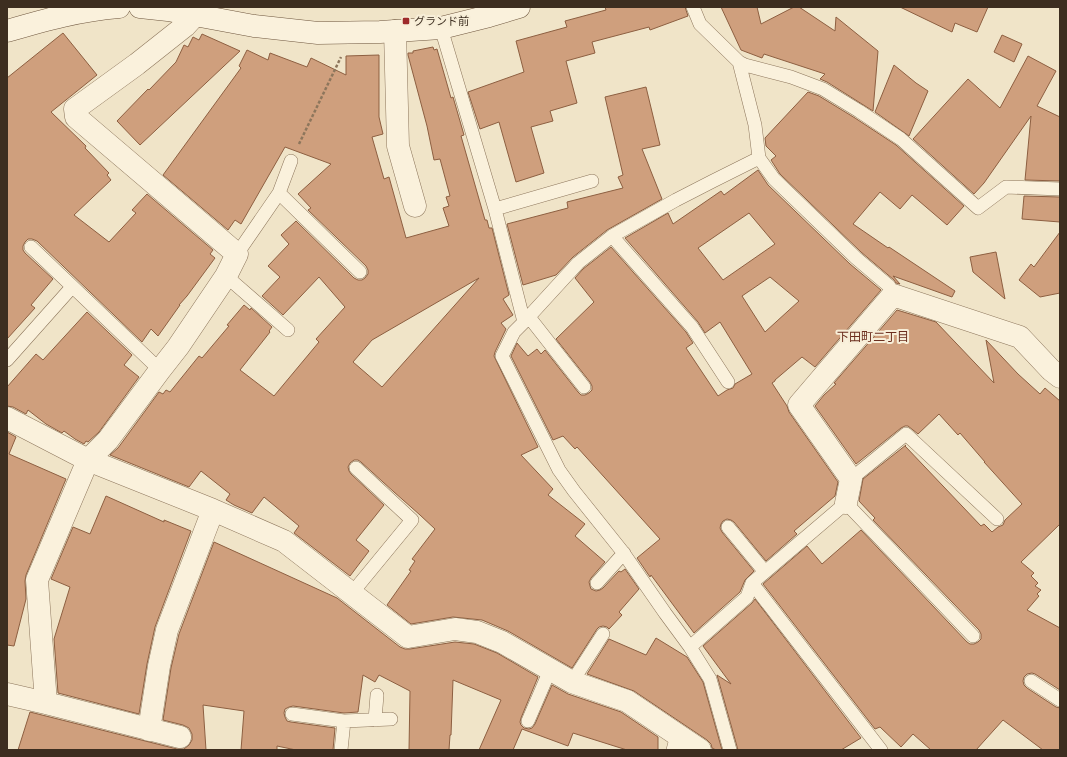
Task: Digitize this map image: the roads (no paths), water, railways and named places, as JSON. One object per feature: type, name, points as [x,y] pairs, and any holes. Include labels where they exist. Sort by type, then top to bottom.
[{"type":"street","points":[[7,31],[58,16],[96,9],[119,7]]},
{"type":"street","points":[[140,7],[194,11],[254,26],[318,32],[395,31],[441,28],[519,7]]},
{"type":"street","points":[[46,703],[37,580],[88,460],[108,440],[178,347],[226,276],[238,254],[76,117],[75,109],[137,64],[185,26],[194,11]]},
{"type":"street","points":[[395,31],[398,146],[415,206]]},
{"type":"street","points":[[846,503],[851,478],[799,405],[893,295],[1020,337],[1051,370],[1060,377]]},
{"type":"street","points":[[7,418],[88,460],[213,510],[284,541],[408,637],[455,629],[477,632],[502,642],[572,682],[627,701],[675,743],[700,750]]},
{"type":"street","points":[[149,730],[159,666],[167,630],[213,510]]},
{"type":"street","points":[[7,694],[180,737]]},
{"type":"lane","points":[[692,7],[700,24],[738,62],[791,77],[823,89],[902,139],[978,208],[1006,187],[1060,189]]},
{"type":"lane","points":[[441,28],[495,209],[526,320],[584,387]]},
{"type":"lane","points":[[738,62],[755,125],[759,158],[774,179],[856,258],[889,286],[893,295]]},
{"type":"lane","points":[[730,750],[710,679],[690,647],[664,613],[624,553],[574,491],[560,470],[502,356],[514,332],[578,263],[612,236],[694,190],[759,158]]},
{"type":"lane","points":[[238,254],[279,193],[291,161]]},
{"type":"lane","points":[[495,209],[592,181]]},
{"type":"lane","points":[[279,193],[360,272]]},
{"type":"lane","points":[[612,236],[692,327],[728,382]]},
{"type":"lane","points":[[31,247],[160,370]]},
{"type":"lane","points":[[226,276],[288,330]]},
{"type":"lane","points":[[7,360],[72,287]]},
{"type":"lane","points":[[851,478],[906,434],[997,519]]},
{"type":"lane","points":[[352,593],[412,520],[356,468]]},
{"type":"lane","points":[[690,647],[747,597],[752,583],[846,503],[973,636]]},
{"type":"lane","points":[[728,527],[765,572]]},
{"type":"lane","points":[[596,583],[624,553]]},
{"type":"lane","points":[[752,583],[881,750]]},
{"type":"lane","points":[[572,682],[603,634]]},
{"type":"lane","points":[[528,721],[550,670]]},
{"type":"lane","points":[[1031,681],[1060,700]]},
{"type":"lane","points":[[375,720],[377,695]]},
{"type":"lane","points":[[292,714],[344,721],[391,719]]},
{"type":"lane","points":[[341,750],[344,721]]},
{"type":"place","name":"グランド前","points":[[406,21]]},
{"type":"district","name":"下田町二丁目","points":[[873,337]]}]
